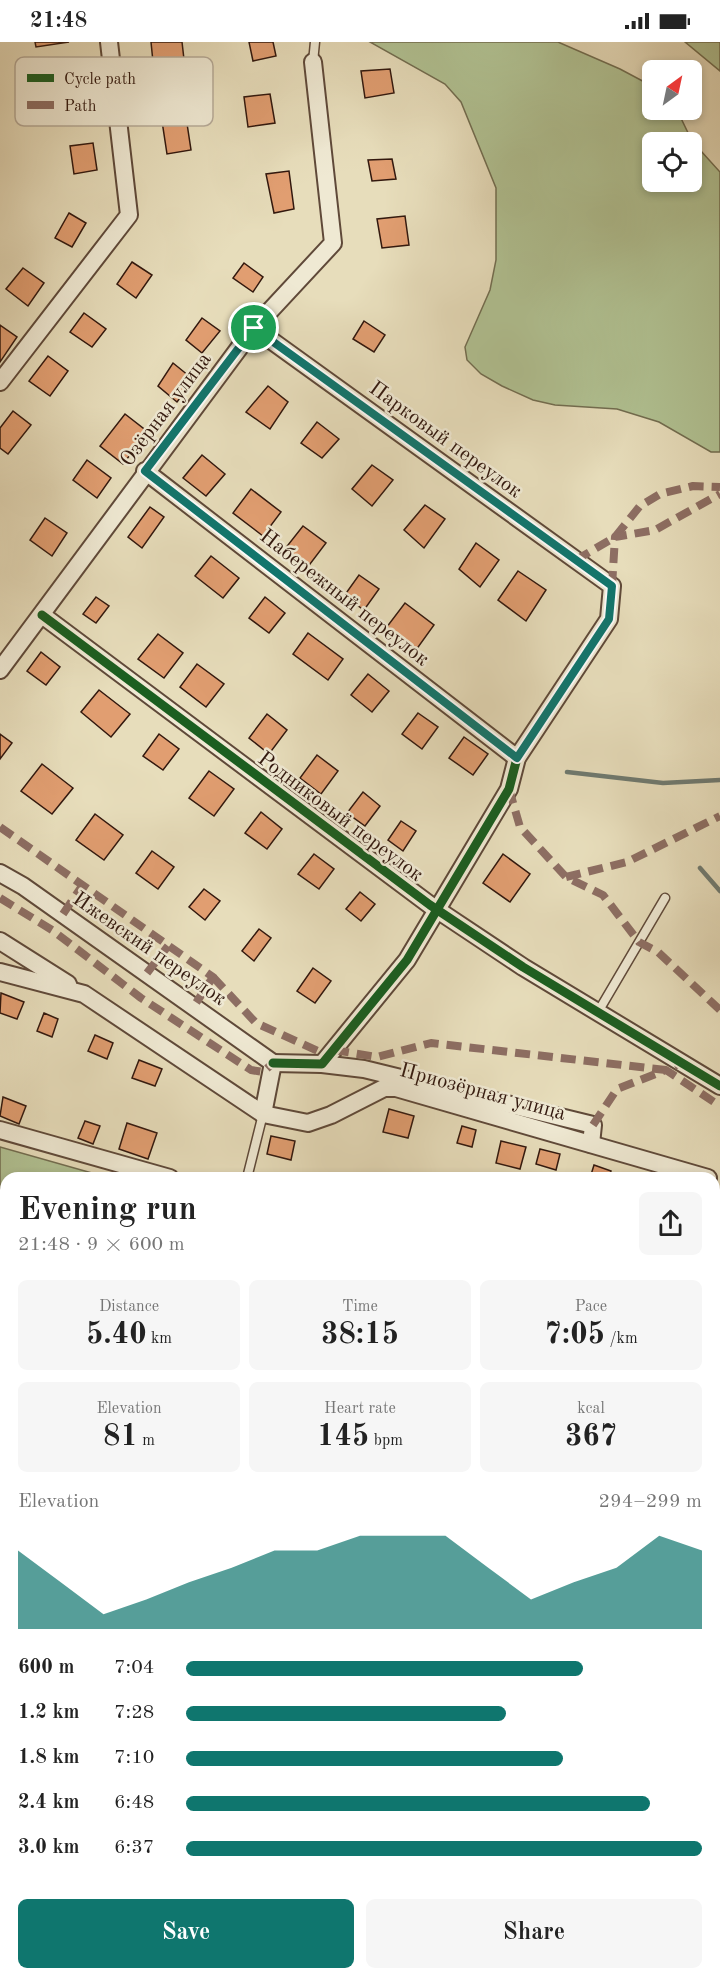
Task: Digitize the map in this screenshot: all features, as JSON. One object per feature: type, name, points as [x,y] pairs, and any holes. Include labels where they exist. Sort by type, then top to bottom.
[{"type":"street","points":[[109,42],[111,57]]},
{"type":"street","name":"Озёрная улица","points":[[0,670],[145,471],[254,328],[333,243],[313,62]]},
{"type":"street","points":[[0,382],[129,214],[119,126]]},
{"type":"street","name":"Парковый переулок","points":[[254,328],[612,586],[609,619],[517,758]]},
{"type":"street","name":"Набережный переулок","points":[[145,471],[517,758]]},
{"type":"street","name":"Родниковый переулок","points":[[42,615],[438,911],[523,968],[720,1086]]},
{"type":"street","points":[[322,1064],[375,1002],[407,960],[509,789],[517,758]]},
{"type":"street","name":"Ижевский переулок","points":[[0,873],[23,886],[273,1062]]},
{"type":"street","points":[[0,941],[84,994]]},
{"type":"street","name":"Приозёрная улица","points":[[0,972],[84,994],[263,1114],[308,1123],[331,1115],[384,1088],[396,1088],[687,1172]]},
{"type":"street","points":[[263,1114],[273,1062],[322,1064],[364,1069],[593,1125],[591,1144]]},
{"type":"street","points":[[0,1130],[149,1172]]},
{"type":"lane","points":[[313,62],[315,42]]},
{"type":"lane","points":[[598,1012],[665,898]]},
{"type":"lane","points":[[248,1172],[263,1114]]},
{"type":"green space","points":[[370,42],[558,42],[642,81],[642,120],[682,120],[688,132],[642,132],[642,192],[702,192],[702,152],[720,172],[720,452],[711,452],[659,422],[617,409],[555,405],[533,400],[481,374],[467,360],[465,347],[490,290],[496,260],[496,188],[461,102],[445,84]]},
{"type":"green space","points":[[685,42],[720,42],[720,71]]},
{"type":"green space","points":[[0,1147],[88,1172],[0,1172]]},
{"type":"building","points":[[35,42],[69,42],[36,47]]},
{"type":"building","points":[[151,42],[182,42],[184,57],[152,57]]},
{"type":"building","points":[[249,42],[273,42],[276,56],[253,61]]},
{"type":"building","points":[[390,69],[394,93],[365,98],[361,71]]},
{"type":"building","points":[[270,94],[275,123],[248,127],[244,97]]},
{"type":"building","points":[[163,126],[187,126],[191,150],[167,154]]},
{"type":"building","points":[[93,143],[97,170],[74,174],[70,146]]},
{"type":"building","points":[[392,159],[396,179],[372,181],[368,160]]},
{"type":"building","points":[[289,171],[294,209],[274,213],[266,174]]},
{"type":"building","points":[[69,213],[86,223],[72,247],[55,238]]},
{"type":"building","points":[[405,216],[409,245],[382,248],[377,219]]},
{"type":"building","points":[[132,262],[152,275],[136,298],[117,284]]},
{"type":"building","points":[[244,263],[263,277],[253,292],[233,278]]},
{"type":"building","points":[[23,268],[44,283],[28,306],[6,289]]},
{"type":"building","points":[[84,313],[106,329],[92,347],[70,332]]},
{"type":"building","points":[[202,318],[220,331],[202,353],[186,340]]},
{"type":"building","points":[[364,321],[385,335],[374,352],[353,339]]},
{"type":"building","points":[[0,325],[17,337],[0,362]]},
{"type":"building","points":[[48,356],[68,371],[50,396],[29,381]]},
{"type":"building","points":[[173,363],[194,380],[177,402],[158,386]]},
{"type":"building","points":[[268,386],[288,402],[270,429],[246,412]]},
{"type":"building","points":[[13,411],[31,425],[8,454],[0,448],[0,428]]},
{"type":"building","points":[[125,414],[148,432],[123,464],[100,446]]},
{"type":"building","points":[[317,422],[339,439],[322,458],[301,443]]},
{"type":"building","points":[[202,455],[225,474],[206,496],[183,478]]},
{"type":"building","points":[[87,460],[111,478],[97,498],[73,480]]},
{"type":"building","points":[[372,465],[393,480],[372,506],[352,489]]},
{"type":"building","points":[[251,489],[281,512],[263,536],[233,513]]},
{"type":"building","points":[[425,505],[445,519],[424,548],[404,530]]},
{"type":"building","points":[[150,507],[164,517],[142,548],[128,537]]},
{"type":"building","points":[[45,518],[67,533],[52,556],[30,540]]},
{"type":"building","points":[[303,526],[326,543],[307,568],[284,550]]},
{"type":"building","points":[[476,543],[499,560],[480,587],[459,569]]},
{"type":"building","points":[[211,556],[239,578],[223,598],[195,576]]},
{"type":"building","points":[[518,571],[546,590],[526,621],[498,600]]},
{"type":"building","points":[[359,575],[379,589],[364,610],[344,596]]},
{"type":"building","points":[[96,597],[109,606],[96,623],[83,614]]},
{"type":"building","points":[[265,597],[285,613],[269,633],[249,618]]},
{"type":"building","points":[[405,603],[434,625],[416,650],[386,628]]},
{"type":"building","points":[[308,633],[343,659],[328,680],[293,654]]},
{"type":"building","points":[[158,634],[183,653],[164,678],[138,659]]},
{"type":"building","points":[[41,652],[60,667],[46,685],[27,671]]},
{"type":"building","points":[[197,664],[224,684],[206,707],[180,687]]},
{"type":"building","points":[[368,674],[389,691],[372,712],[351,695]]},
{"type":"building","points":[[99,690],[130,714],[111,737],[81,712]]},
{"type":"building","points":[[418,713],[438,727],[422,749],[402,734]]},
{"type":"building","points":[[267,714],[287,730],[269,754],[249,738]]},
{"type":"building","points":[[0,734],[12,743],[0,759]]},
{"type":"building","points":[[159,734],[179,749],[163,770],[143,756]]},
{"type":"building","points":[[464,737],[488,754],[473,775],[449,758]]},
{"type":"building","points":[[317,755],[338,771],[321,794],[300,778]]},
{"type":"building","points":[[42,764],[73,788],[52,814],[21,791]]},
{"type":"building","points":[[209,771],[234,789],[214,816],[189,798]]},
{"type":"building","points":[[363,792],[380,806],[365,826],[347,813]]},
{"type":"building","points":[[261,812],[282,829],[267,849],[245,833]]},
{"type":"building","points":[[95,814],[123,835],[104,860],[76,840]]},
{"type":"building","points":[[401,821],[416,831],[403,851],[388,840]]},
{"type":"building","points":[[152,851],[174,867],[158,889],[136,873]]},
{"type":"building","points":[[314,854],[334,869],[319,889],[298,874]]},
{"type":"building","points":[[503,854],[530,874],[510,902],[483,883]]},
{"type":"building","points":[[204,889],[220,901],[205,920],[189,907]]},
{"type":"building","points":[[360,892],[375,904],[361,921],[346,909]]},
{"type":"building","points":[[259,929],[271,938],[254,961],[242,951]]},
{"type":"building","points":[[313,968],[331,981],[315,1003],[297,991]]},
{"type":"building","points":[[1,993],[24,1002],[17,1019],[0,1013]]},
{"type":"building","points":[[44,1013],[58,1019],[52,1037],[37,1031]]},
{"type":"building","points":[[95,1035],[113,1043],[107,1059],[88,1051]]},
{"type":"building","points":[[139,1060],[162,1069],[155,1086],[132,1078]]},
{"type":"building","points":[[3,1097],[26,1106],[19,1124],[0,1116]]},
{"type":"building","points":[[389,1109],[414,1116],[408,1138],[383,1132]]},
{"type":"building","points":[[85,1121],[100,1126],[93,1144],[78,1138]]},
{"type":"building","points":[[127,1123],[157,1133],[148,1159],[119,1149]]},
{"type":"building","points":[[462,1126],[476,1130],[472,1147],[457,1143]]},
{"type":"building","points":[[271,1136],[295,1141],[291,1160],[267,1154]]},
{"type":"building","points":[[501,1141],[526,1147],[520,1169],[496,1163]]},
{"type":"building","points":[[540,1149],[560,1154],[556,1170],[536,1164]]},
{"type":"building","points":[[594,1165],[611,1171],[611,1172],[592,1172]]},
{"type":"waterway","points":[[567,772],[663,783],[720,780]]},
{"type":"waterway","points":[[700,868],[720,891]]},
{"type":"marked path","points":[[576,560],[615,537],[640,506],[660,494],[693,486],[720,487]]},
{"type":"marked path","points":[[612,586],[615,537],[655,530],[720,494]]},
{"type":"marked path","points":[[509,789],[520,827],[566,877],[603,895],[639,942],[658,952],[720,1010]]},
{"type":"marked path","points":[[566,877],[627,862],[720,816]]},
{"type":"marked path","points":[[0,827],[213,977],[194,1006]]},
{"type":"marked path","points":[[63,914],[82,886]]},
{"type":"marked path","points":[[0,898],[52,930],[141,998],[251,1070],[263,1072],[273,1063]]},
{"type":"marked path","points":[[147,973],[168,946]]},
{"type":"marked path","points":[[213,977],[256,1023],[329,1056]]},
{"type":"marked path","points":[[334,1050],[377,1057],[431,1043],[666,1070],[680,1063]]},
{"type":"marked path","points":[[593,1125],[617,1089],[666,1070],[720,1106]]},
{"type":"cycle path","points":[[254,328],[612,586],[609,619],[517,758],[509,789],[407,960],[322,1064],[273,1063]]},
{"type":"cycle path","points":[[42,615],[430,905],[523,967],[720,1086]]},
{"type":"route","points":[[254,328],[612,586],[609,619],[517,758],[145,471],[254,328]]}]
